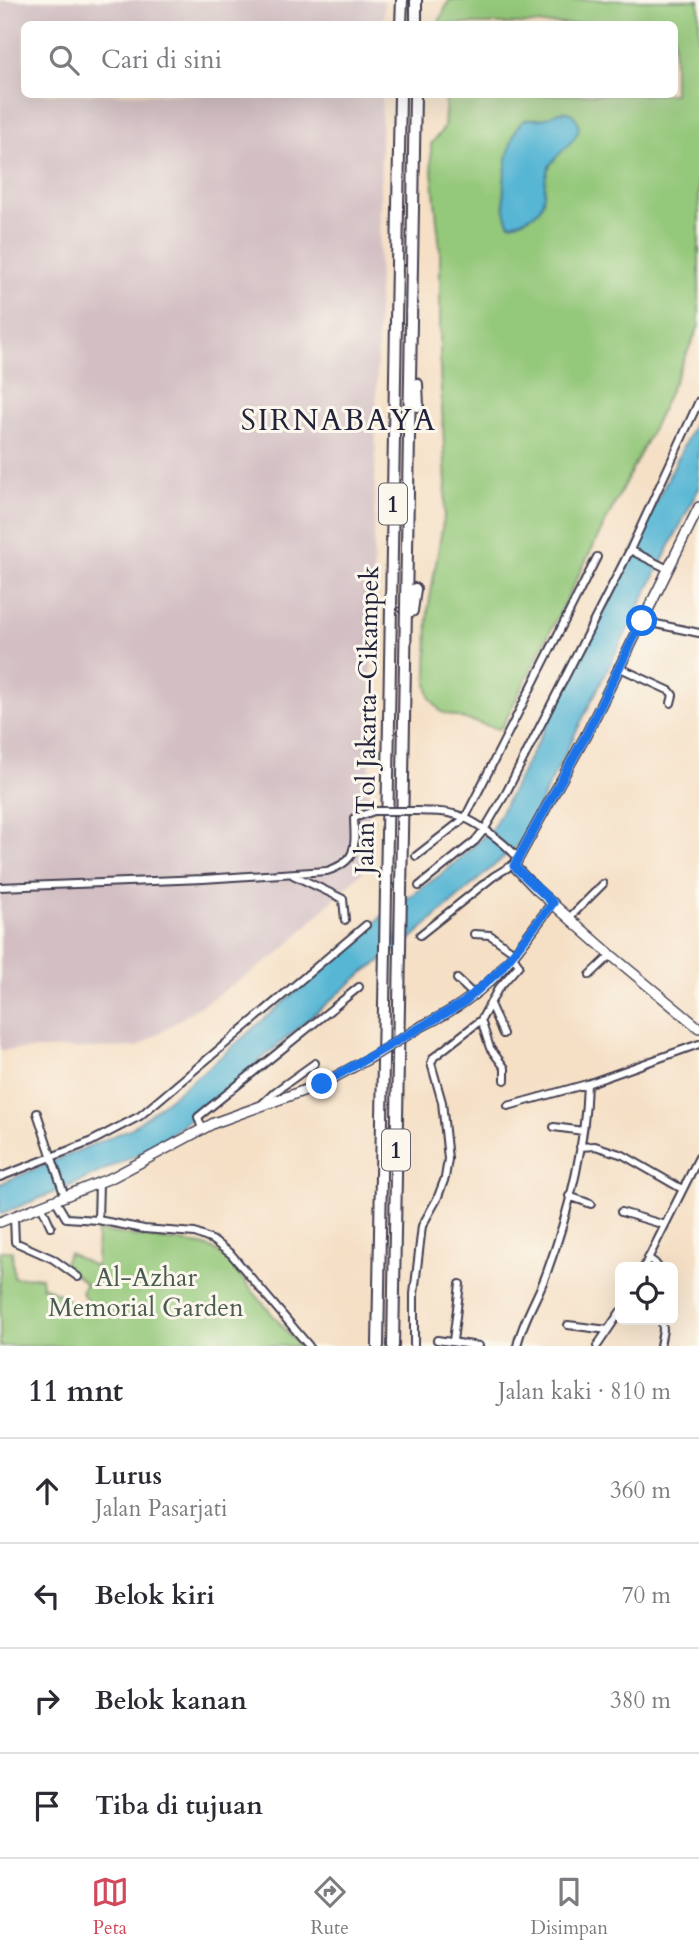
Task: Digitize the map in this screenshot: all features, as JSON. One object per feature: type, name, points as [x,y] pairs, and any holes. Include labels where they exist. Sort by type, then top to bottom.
[{"type":"highway","points":[[401,21],[402,0]]},
{"type":"highway","points":[[416,0],[416,21]]},
{"type":"highway","name":"Jalan Tol Jakarta–Cikampek","points":[[378,1346],[400,98]]},
{"type":"highway","name":"Jalan Tol Jakarta–Cikampek","points":[[393,1346],[415,98]]},
{"type":"highway","points":[[412,322],[418,406]]},
{"type":"highway","points":[[406,649],[415,589]]},
{"type":"main road","points":[[698,509],[664,567],[642,621],[586,735],[515,860],[569,918],[699,1028]]},
{"type":"main road","points":[[0,1222],[99,1183],[140,1164],[202,1129],[322,1084],[370,1058],[474,995],[492,979],[553,903]]},
{"type":"street","points":[[419,886],[486,832],[630,550],[699,401]]},
{"type":"street","points":[[630,550],[664,567]]},
{"type":"street","points":[[416,856],[465,818],[597,557]]},
{"type":"street","points":[[642,621],[699,633]]},
{"type":"street","points":[[618,667],[670,691],[673,695],[671,703]]},
{"type":"street","points":[[0,887],[327,871],[345,864],[354,849],[354,818],[374,811],[456,814],[486,832],[515,860],[420,935]]},
{"type":"street","points":[[291,874],[343,899],[345,920]]},
{"type":"street","points":[[569,918],[603,884]]},
{"type":"street","points":[[0,1177],[52,1161],[140,1116],[366,925]]},
{"type":"street","points":[[414,1346],[414,1294],[422,1226],[445,1178],[448,1159],[442,1102],[431,1063],[434,1057],[481,1020],[498,989],[519,965],[513,953],[490,934],[474,934]]},
{"type":"street","points":[[590,975],[611,956]]},
{"type":"street","points":[[457,979],[474,995]]},
{"type":"street","points":[[202,1129],[198,1117],[359,987]]},
{"type":"street","points":[[489,1004],[503,1034]]},
{"type":"street","points":[[481,1020],[491,1048],[505,1068],[505,1080]]},
{"type":"street","points":[[508,1106],[587,1084],[699,1044]]},
{"type":"street","points":[[258,1107],[315,1063]]},
{"type":"street","points":[[517,1346],[524,1319],[550,1265],[569,1196],[583,1130],[587,1084]]},
{"type":"street","points":[[37,1113],[66,1218],[195,1233],[212,1240],[231,1254],[309,1346]]},
{"type":"street","points":[[554,1127],[583,1130]]},
{"type":"street","points":[[580,1147],[595,1146],[622,1155],[682,1189]]},
{"type":"street","points":[[646,1262],[699,1157]]},
{"type":"street","points":[[98,1220],[99,1183]]},
{"type":"street","points":[[569,1196],[590,1204]]},
{"type":"street","points":[[42,1207],[51,1227]]},
{"type":"street","points":[[621,1212],[665,1225]]},
{"type":"street","points":[[14,1217],[16,1242],[53,1259],[78,1277]]},
{"type":"street","points":[[648,1258],[655,1262]]},
{"type":"street","points":[[453,1341],[460,1284]]},
{"type":"street","points":[[597,1346],[615,1320]]},
{"type":"street","points":[[568,1325],[608,1331]]},
{"type":"street","points":[[660,1346],[662,1325]]},
{"type":"street","points":[[437,1340],[479,1346]]},
{"type":"shaded area","points":[[0,0],[384,0],[383,21],[21,21],[21,98],[382,98],[369,810],[365,869],[276,956],[138,1047],[0,1050]]},
{"type":"green space","points":[[449,0],[699,0],[699,326],[655,424],[502,727],[498,729],[441,712],[430,698],[427,684],[428,610],[444,517],[446,484],[440,370],[440,250],[431,144],[444,128],[446,98],[678,98],[678,21],[439,21]]},
{"type":"green space","name":"Al-Azhar Memorial Garden","points":[[97,1231],[202,1245],[213,1249],[224,1257],[299,1346],[0,1346],[0,1251],[12,1251],[14,1278],[41,1277],[42,1286],[66,1297],[71,1307],[87,1301],[81,1291],[86,1284],[63,1264],[69,1253],[96,1267]]},
{"type":"water","points":[[560,112],[573,115],[578,124],[575,137],[549,167],[541,206],[531,216],[510,224],[506,215],[504,189],[507,158],[515,132],[526,120],[542,119]]},
{"type":"water","points":[[699,414],[699,488],[520,843],[399,949],[364,972],[198,1113],[151,1148],[68,1187],[0,1214],[0,1184],[132,1128],[208,1068],[386,913],[398,946],[399,904],[446,871],[492,829],[575,671]]},
{"type":"district","name":"SIRNABAYA","points":[[339,420]]},
{"type":"route","points":[[322,1084],[453,1010],[485,986],[506,964],[553,903],[514,869],[514,866],[586,735],[642,621]]}]
